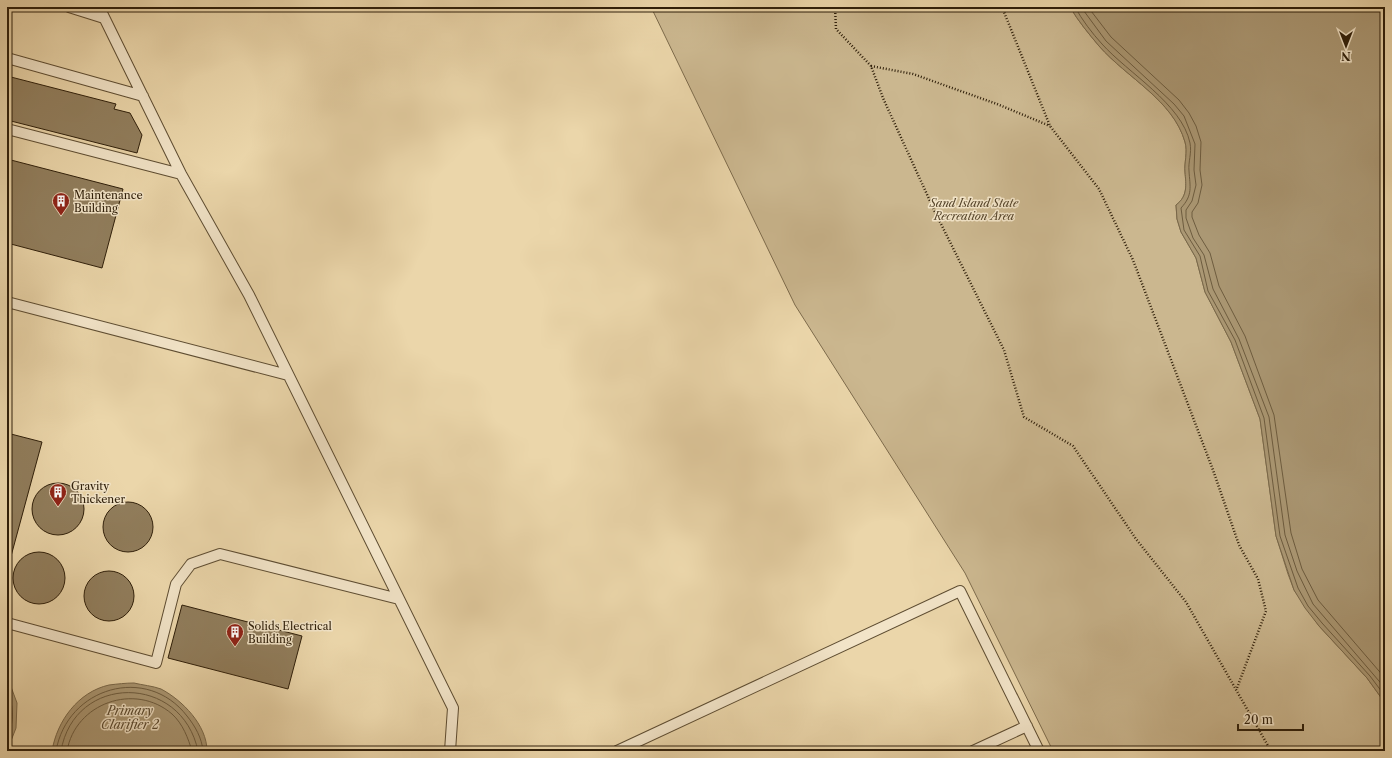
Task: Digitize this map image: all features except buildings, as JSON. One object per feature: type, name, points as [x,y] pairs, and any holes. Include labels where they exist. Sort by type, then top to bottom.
[{"type":"lane","points":[[69,7],[104,18]]},
{"type":"lane","points":[[99,7],[181,174],[249,295],[453,708],[450,751]]},
{"type":"lane","points":[[7,58],[143,96]]},
{"type":"lane","points":[[7,129],[181,174]]},
{"type":"lane","points":[[7,302],[288,375]]},
{"type":"lane","points":[[7,623],[156,663],[176,584],[191,564],[220,554],[399,599]]},
{"type":"lane","points":[[617,751],[960,591],[1039,751]]},
{"type":"lane","points":[[973,751],[1027,726]]},
{"type":"path","points":[[678,7],[679,11]]},
{"type":"path","points":[[835,7],[836,29],[871,66],[883,98],[932,205],[1004,350],[1024,417],[1073,446],[1136,539],[1186,602],[1271,751]]},
{"type":"path","points":[[1002,7],[1050,126],[1099,189],[1133,260],[1213,470],[1239,545],[1258,580],[1266,611],[1236,689]]},
{"type":"path","points":[[871,66],[912,74],[997,104],[1050,126]]},
{"type":"green space","name":"Sand Island State Recreation Area","points":[[651,7],[1070,7],[1099,46],[1110,58],[1160,102],[1179,127],[1186,146],[1186,186],[1183,198],[1176,205],[1177,219],[1181,232],[1196,258],[1205,292],[1231,342],[1260,419],[1276,536],[1288,574],[1294,590],[1319,626],[1367,678],[1385,703],[1385,751],[1053,751],[965,573],[795,305]]},
{"type":"water","points":[[1070,7],[1385,7],[1385,703],[1367,678],[1319,626],[1305,608],[1294,590],[1276,536],[1260,419],[1231,342],[1205,292],[1196,258],[1181,232],[1177,219],[1176,205],[1183,198],[1186,186],[1186,146],[1179,127],[1160,102],[1110,58],[1099,46]]},
{"type":"water","points":[[7,676],[17,703],[16,728],[7,751]]},
{"type":"water","name":"Primary Clarifier 2","points":[[134,683],[161,689],[185,707],[192,714],[203,732],[207,751],[52,751],[64,719],[79,701],[88,694],[109,685]]},
{"type":"place","name":"Maintenance Building","points":[[61,216]]},
{"type":"place","name":"Gravity Thickener","points":[[58,507]]},
{"type":"place","name":"Solids Electrical Building","points":[[235,647]]}]
